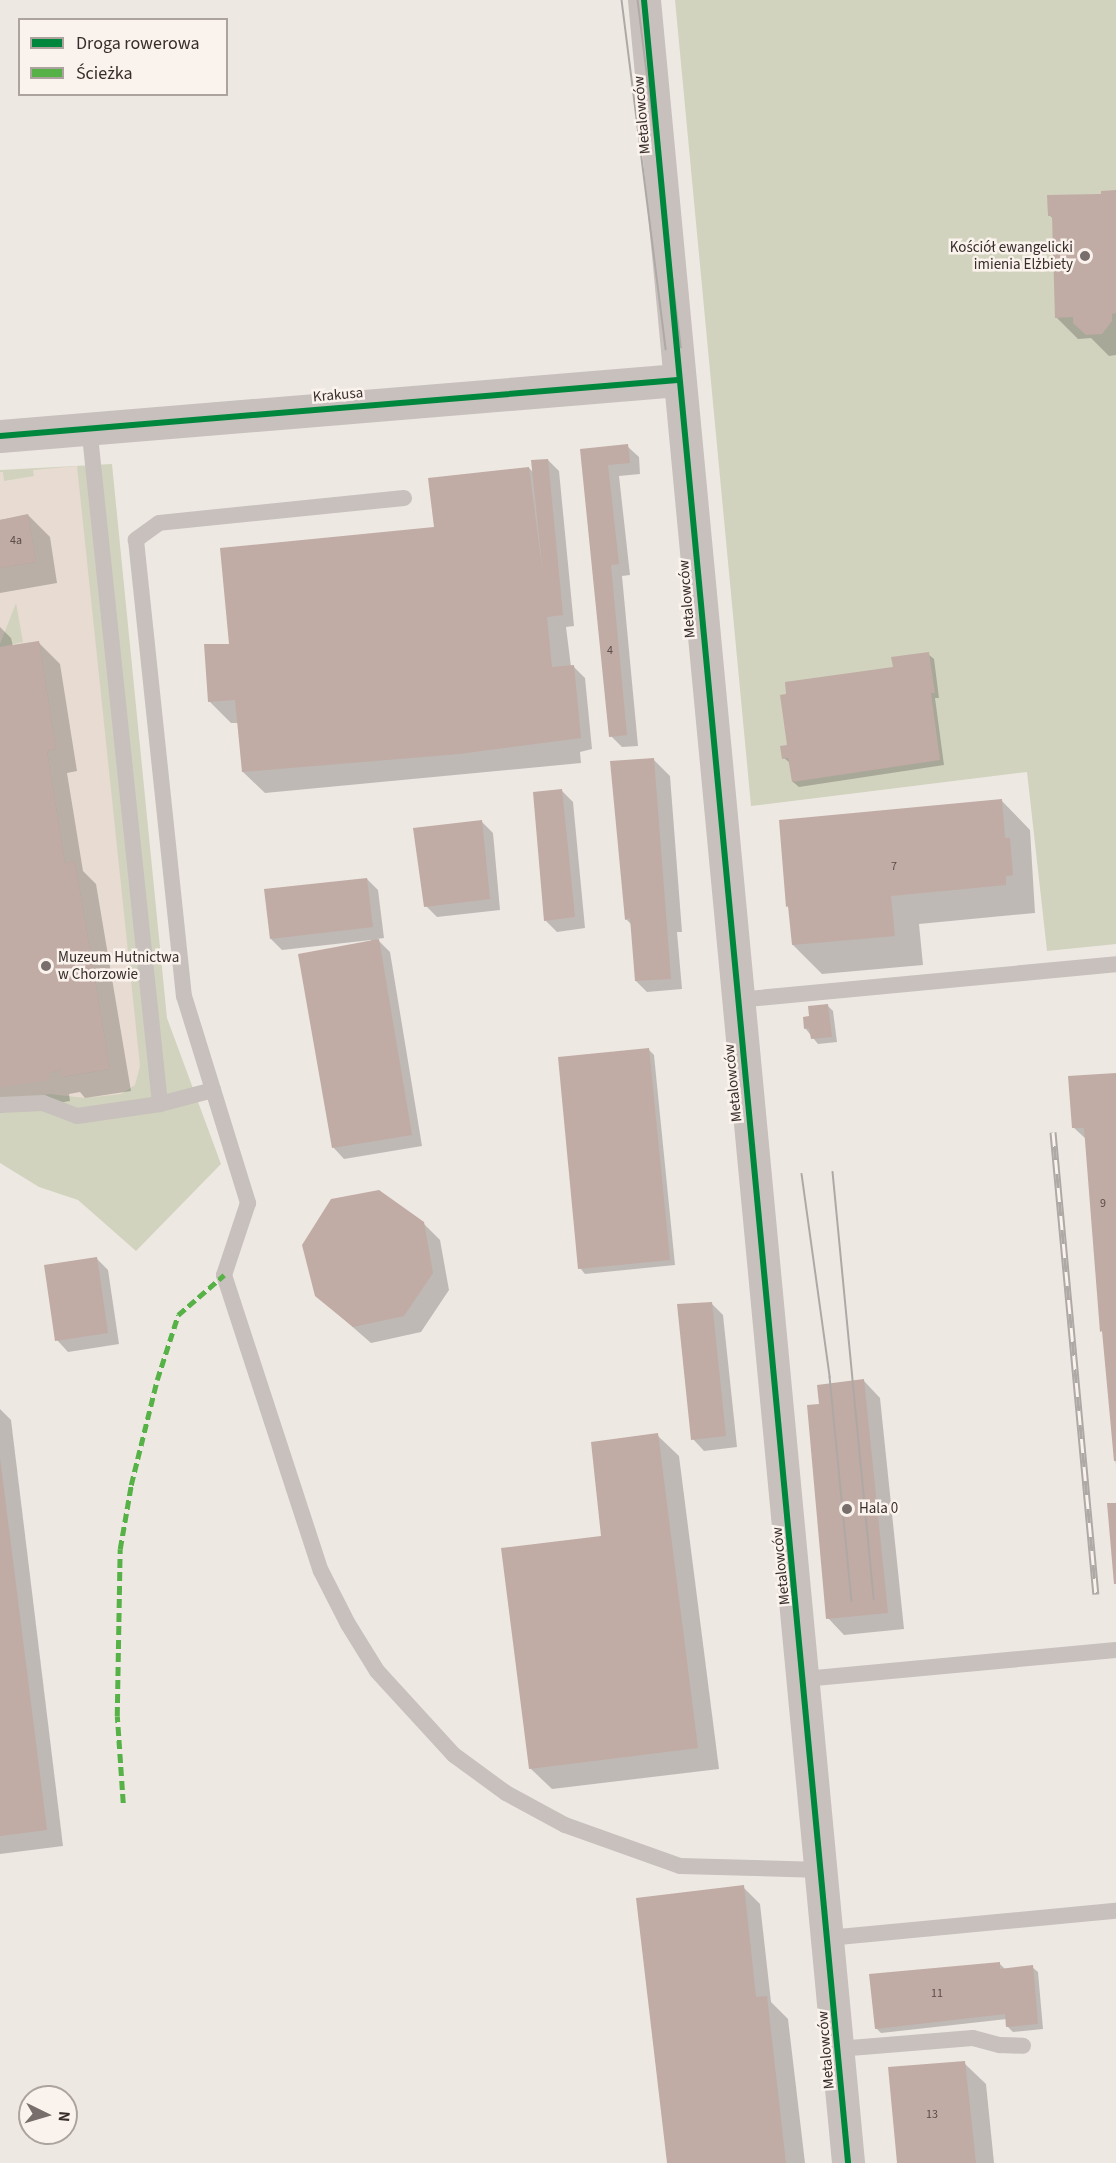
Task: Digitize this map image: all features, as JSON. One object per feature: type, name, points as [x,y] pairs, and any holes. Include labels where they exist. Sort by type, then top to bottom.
[{"type":"street","name":"Metalowców","points":[[644,0],[678,380],[804,1679],[848,2163]]},
{"type":"street","name":"Krakusa","points":[[0,436],[89,426],[678,380]]},
{"type":"lane","points":[[89,426],[160,1104]]},
{"type":"lane","points":[[404,498],[159,523],[136,540],[184,996],[248,1203],[224,1275],[321,1571],[348,1624],[377,1671],[454,1755],[506,1793],[565,1825],[680,1866],[822,1870]]},
{"type":"lane","points":[[737,1000],[1116,964]]},
{"type":"lane","points":[[0,1105],[43,1103],[77,1116],[160,1104],[213,1090]]},
{"type":"lane","points":[[804,1679],[1116,1650]]},
{"type":"lane","points":[[828,1938],[1116,1911]]},
{"type":"lane","points":[[838,2049],[973,2038],[1000,2045],[1023,2046]]},
{"type":"green space","points":[[675,0],[1116,0],[1116,944],[1047,951],[1027,772],[751,806]]},
{"type":"green space","points":[[112,464],[167,1018],[221,1164],[136,1251],[78,1200],[39,1187],[0,1163],[0,470]]},
{"type":"shaded area","points":[[77,466],[140,1066],[135,1085],[121,1094],[85,1098],[50,1094],[0,1100],[0,1087],[49,1073],[62,1070],[63,1077],[110,1069],[75,861],[65,863],[47,751],[56,749],[39,641],[0,647],[23,642],[16,603],[0,644],[0,568],[36,562],[28,514],[0,520],[0,472],[3,472],[4,481],[34,476],[33,470]]},
{"type":"building","name":"Kościół ewangelicki imienia Elżbiety","points":[[1116,190],[1116,313],[1112,314],[1112,321],[1102,334],[1086,335],[1073,323],[1073,317],[1055,318],[1052,216],[1048,216],[1047,195],[1101,194],[1101,191]]},
{"type":"building","points":[[628,444],[630,463],[608,465],[619,564],[611,565],[627,735],[609,737],[580,449]]},
{"type":"building","points":[[548,459],[563,615],[547,617],[552,667],[574,665],[581,738],[459,754],[242,772],[235,700],[208,702],[204,644],[229,644],[220,548],[434,527],[428,478],[529,467],[543,575],[531,460]]},
{"type":"building","points":[[28,514],[36,562],[0,568],[0,520]]},
{"type":"building","name":"Muzeum Hutnictwa w Chorzowie","points":[[39,641],[56,749],[47,751],[65,863],[75,861],[110,1069],[62,1077],[62,1070],[49,1073],[50,1080],[0,1087],[0,647]]},
{"type":"building","points":[[929,652],[935,693],[931,693],[940,760],[792,782],[788,758],[782,759],[780,746],[787,745],[780,695],[786,694],[785,682],[893,667],[891,657]]},
{"type":"building","points":[[654,758],[671,979],[635,981],[630,918],[625,920],[610,761]]},
{"type":"building","points":[[562,789],[575,917],[544,921],[533,792]]},
{"type":"building","points":[[1002,799],[1005,838],[1010,838],[1013,875],[1006,876],[1006,885],[891,896],[895,936],[792,945],[788,906],[786,907],[779,820]]},
{"type":"building","points":[[482,820],[490,899],[424,907],[413,828]]},
{"type":"building","points":[[367,878],[373,927],[270,939],[264,889]]},
{"type":"building","points":[[379,939],[412,1135],[332,1148],[298,954]]},
{"type":"building","points":[[828,1004],[832,1037],[811,1039],[809,1028],[804,1029],[803,1017],[809,1016],[808,1006]]},
{"type":"building","points":[[649,1048],[670,1260],[578,1269],[558,1057]]},
{"type":"building","points":[[1116,1073],[1116,1461],[1114,1461],[1102,1331],[1100,1332],[1084,1128],[1072,1128],[1068,1076]]},
{"type":"building","points":[[379,1190],[424,1222],[433,1273],[404,1316],[353,1327],[315,1296],[302,1245],[331,1199]]},
{"type":"building","points":[[97,1257],[108,1333],[55,1341],[44,1265]]},
{"type":"building","points":[[712,1302],[726,1436],[691,1440],[677,1304]]},
{"type":"building","name":"Hala 0","points":[[864,1379],[888,1613],[826,1619],[807,1405],[819,1404],[817,1385]]},
{"type":"building","points":[[658,1433],[698,1748],[529,1769],[501,1548],[601,1536],[591,1442]]},
{"type":"building","points":[[0,1458],[47,1830],[0,1836]]},
{"type":"building","points":[[1107,1503],[1116,1503],[1116,1584],[1114,1584]]},
{"type":"building","points":[[744,1885],[756,1997],[767,1996],[786,2163],[667,2163],[636,1898]]},
{"type":"building","points":[[1000,1962],[1000,1969],[1033,1965],[1038,2024],[1006,2027],[1005,2014],[875,2029],[869,1974]]},
{"type":"building","points":[[965,2061],[976,2163],[897,2163],[888,2067]]},
{"type":"tram line","points":[[622,0],[666,349]]},
{"type":"tram line","points":[[638,0],[681,347]]},
{"type":"tram line","points":[[833,1172],[874,1599]]},
{"type":"tram line","points":[[802,1174],[830,1377],[852,1601]]},
{"type":"railway","points":[[1053,1132],[1096,1594]]},
{"type":"marked path","points":[[123,1803],[117,1716],[120,1549],[131,1485],[157,1380],[178,1315],[224,1275]]},
{"type":"cycle path","points":[[644,0],[848,2163]]},
{"type":"cycle path","points":[[0,436],[678,380]]},
{"type":"place","name":"Kościół ewangelicki imienia Elżbiety","points":[[1085,256]]},
{"type":"place","name":"Muzeum Hutnictwa w Chorzowie","points":[[46,966]]},
{"type":"place","name":"Hala 0","points":[[847,1509]]}]
